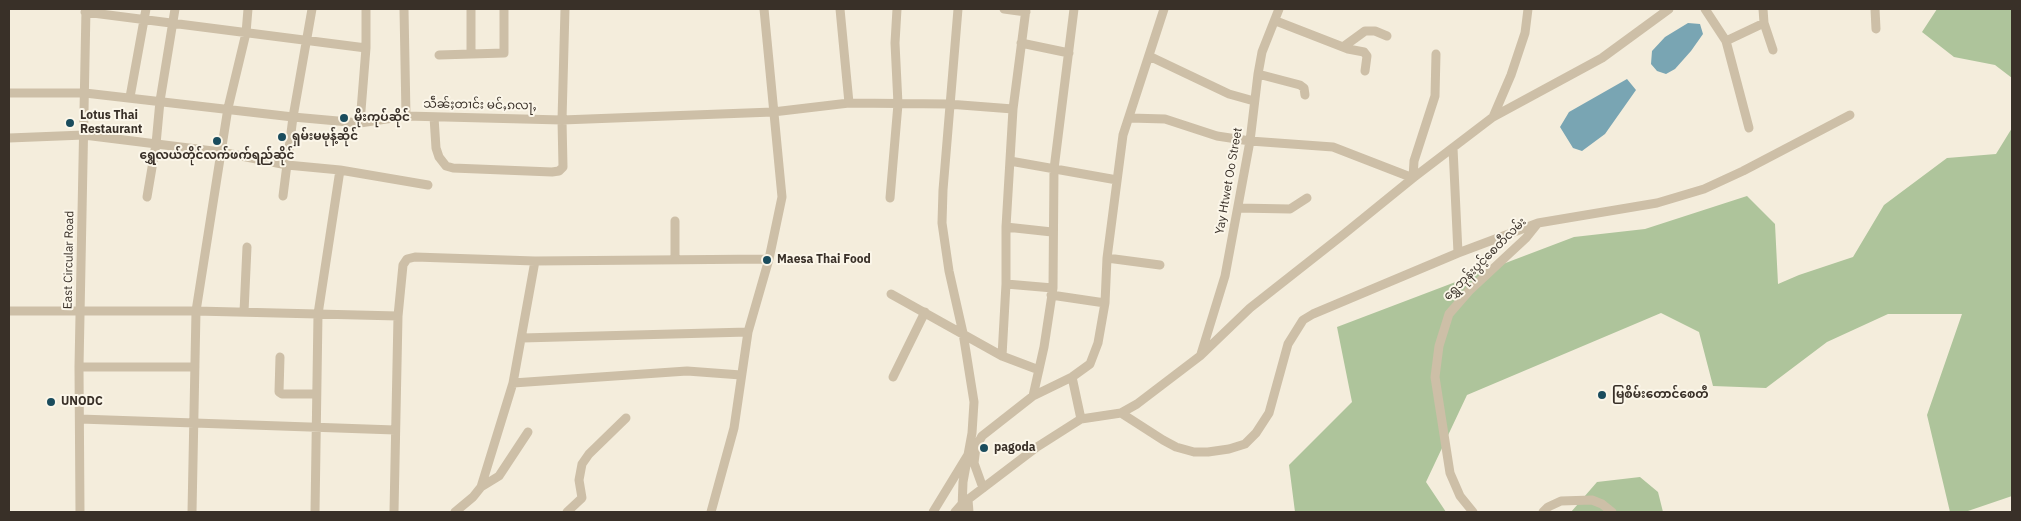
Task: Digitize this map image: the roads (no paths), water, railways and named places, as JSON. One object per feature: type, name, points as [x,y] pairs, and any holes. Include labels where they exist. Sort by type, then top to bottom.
[{"type":"street","points":[[130,97],[146,9]]},
{"type":"street","points":[[147,197],[175,9]]},
{"type":"street","points":[[192,512],[196,311],[228,108],[246,33],[248,9]]},
{"type":"street","points":[[283,196],[293,117],[312,9]]},
{"type":"street","points":[[360,123],[366,48],[366,9]]},
{"type":"street","points":[[404,9],[406,116]]},
{"type":"street","points":[[471,9],[472,54]]},
{"type":"street","points":[[439,55],[504,54],[504,9]]},
{"type":"street","points":[[434,117],[436,148],[439,157],[446,166],[453,168],[559,171],[563,167],[562,120],[566,9]]},
{"type":"street","points":[[711,512],[722,478],[734,428],[748,332],[769,260],[782,197],[764,9]]},
{"type":"street","points":[[840,9],[849,103]]},
{"type":"street","points":[[890,198],[898,104],[895,43],[898,9]]},
{"type":"street","points":[[958,9],[942,223],[949,271],[963,333],[974,402],[972,450],[974,463],[983,488]]},
{"type":"street","points":[[1002,356],[1012,109],[1026,10],[1004,9]]},
{"type":"street","points":[[1033,396],[1052,292],[1054,169],[1074,9]]},
{"type":"street","points":[[933,512],[982,436],[1033,396],[1072,377],[1090,364],[1098,343],[1105,303],[1107,258],[1123,135],[1164,9]]},
{"type":"street","name":"Yay Htwet Oo Street","points":[[1200,356],[1225,276],[1250,141],[1262,52],[1276,21],[1279,9]]},
{"type":"street","points":[[1492,117],[1511,74],[1524,34],[1528,9]]},
{"type":"street","points":[[955,512],[983,488],[1038,447],[1080,419],[1121,413],[1137,404],[1200,356],[1250,308],[1492,117],[1602,58],[1669,9]]},
{"type":"street","points":[[1705,9],[1726,41],[1749,128]]},
{"type":"street","points":[[1763,9],[1764,23],[1773,50]]},
{"type":"street","points":[[1875,9],[1876,29]]},
{"type":"street","points":[[86,10],[366,48]]},
{"type":"street","name":"East Circular Road","points":[[80,512],[79,366],[86,10]]},
{"type":"street","points":[[1276,21],[1343,47],[1364,52],[1367,56],[1366,71]]},
{"type":"street","points":[[1726,41],[1764,23]]},
{"type":"street","points":[[1343,47],[1365,31],[1375,31],[1387,36]]},
{"type":"street","points":[[1021,43],[1069,53]]},
{"type":"street","points":[[1413,178],[1414,161],[1435,96],[1436,54]]},
{"type":"street","points":[[1149,56],[1229,94],[1254,101]]},
{"type":"street","points":[[1258,74],[1300,85],[1304,88],[1305,96]]},
{"type":"street","name":"သဵၼ်ႈတၢင်း မင်ႇၵလႃႇ","points":[[9,94],[85,93],[360,123],[406,116],[562,120],[773,112],[849,103],[952,104],[1012,109]]},
{"type":"street","points":[[1121,413],[1176,447],[1194,452],[1229,449],[1245,444],[1256,433],[1269,413],[1284,352],[1303,320],[1313,314],[1458,253],[1538,223],[1657,203],[1704,189],[1743,171],[1850,115]]},
{"type":"street","points":[[1130,118],[1165,119],[1218,136],[1250,141],[1333,147],[1413,178]]},
{"type":"street","points":[[9,138],[84,136],[156,144],[221,152],[287,165],[340,170],[428,185]]},
{"type":"street","points":[[1453,148],[1458,253]]},
{"type":"street","points":[[1010,161],[1117,180]]},
{"type":"street","points":[[315,512],[318,314],[340,170]]},
{"type":"street","points":[[1238,208],[1290,209],[1307,198]]},
{"type":"street","points":[[675,221],[675,260]]},
{"type":"street","name":"ရွှေဘုန်းပွင့်စေတီလမ်း","points":[[1473,512],[1460,496],[1450,472],[1435,377],[1439,346],[1449,314],[1486,273],[1526,238],[1538,223]]},
{"type":"street","points":[[1006,226],[1052,232]]},
{"type":"street","points":[[244,312],[247,247]]},
{"type":"street","points":[[394,512],[398,316],[403,265],[407,259],[415,257],[535,261],[769,260]]},
{"type":"street","points":[[1107,258],[1160,265]]},
{"type":"street","points":[[454,512],[473,498],[481,487],[513,383],[535,261]]},
{"type":"street","points":[[1006,284],[1105,303]]},
{"type":"street","points":[[891,294],[1002,356],[1039,370]]},
{"type":"street","points":[[9,311],[196,311],[398,316]]},
{"type":"street","points":[[893,377],[925,312]]},
{"type":"street","points":[[522,338],[748,332]]},
{"type":"street","points":[[280,357],[279,392],[282,394],[316,394]]},
{"type":"street","points":[[79,366],[195,367]]},
{"type":"street","points":[[513,383],[687,371],[741,375]]},
{"type":"street","points":[[1072,377],[1080,419]]},
{"type":"street","points":[[568,512],[582,498],[579,480],[582,464],[589,454],[626,418]]},
{"type":"street","points":[[80,419],[395,430]]},
{"type":"street","points":[[481,487],[499,476],[528,432]]},
{"type":"street","points":[[969,512],[964,505],[962,482],[972,450]]},
{"type":"street","points":[[1543,512],[1548,507],[1561,501],[1592,500],[1602,504],[1612,512]]},
{"type":"water","points":[[1688,23],[1700,24],[1703,34],[1675,69],[1666,74],[1657,71],[1651,64],[1652,51],[1665,37]]},
{"type":"water","points":[[1627,79],[1636,90],[1605,134],[1582,151],[1573,148],[1560,127],[1569,112]]},
{"type":"place","name":"မိုးကုပ်ဆိုင်","points":[[344,118]]},
{"type":"place","name":"Lotus Thai Restaurant","points":[[70,123]]},
{"type":"place","name":"ရှမ်းမမုန့်ဆိုင်","points":[[282,137]]},
{"type":"place","name":"ရွှေလယ်တိုင်လက်ဖက်ရည်ဆိုင်","points":[[217,141]]},
{"type":"place","name":"Maesa Thai Food","points":[[767,260]]},
{"type":"place","name":"မြစိမ်းတောင်စေတီ","points":[[1602,395]]},
{"type":"place","name":"UNODC","points":[[51,402]]},
{"type":"place","name":"pagoda","points":[[984,448]]}]
